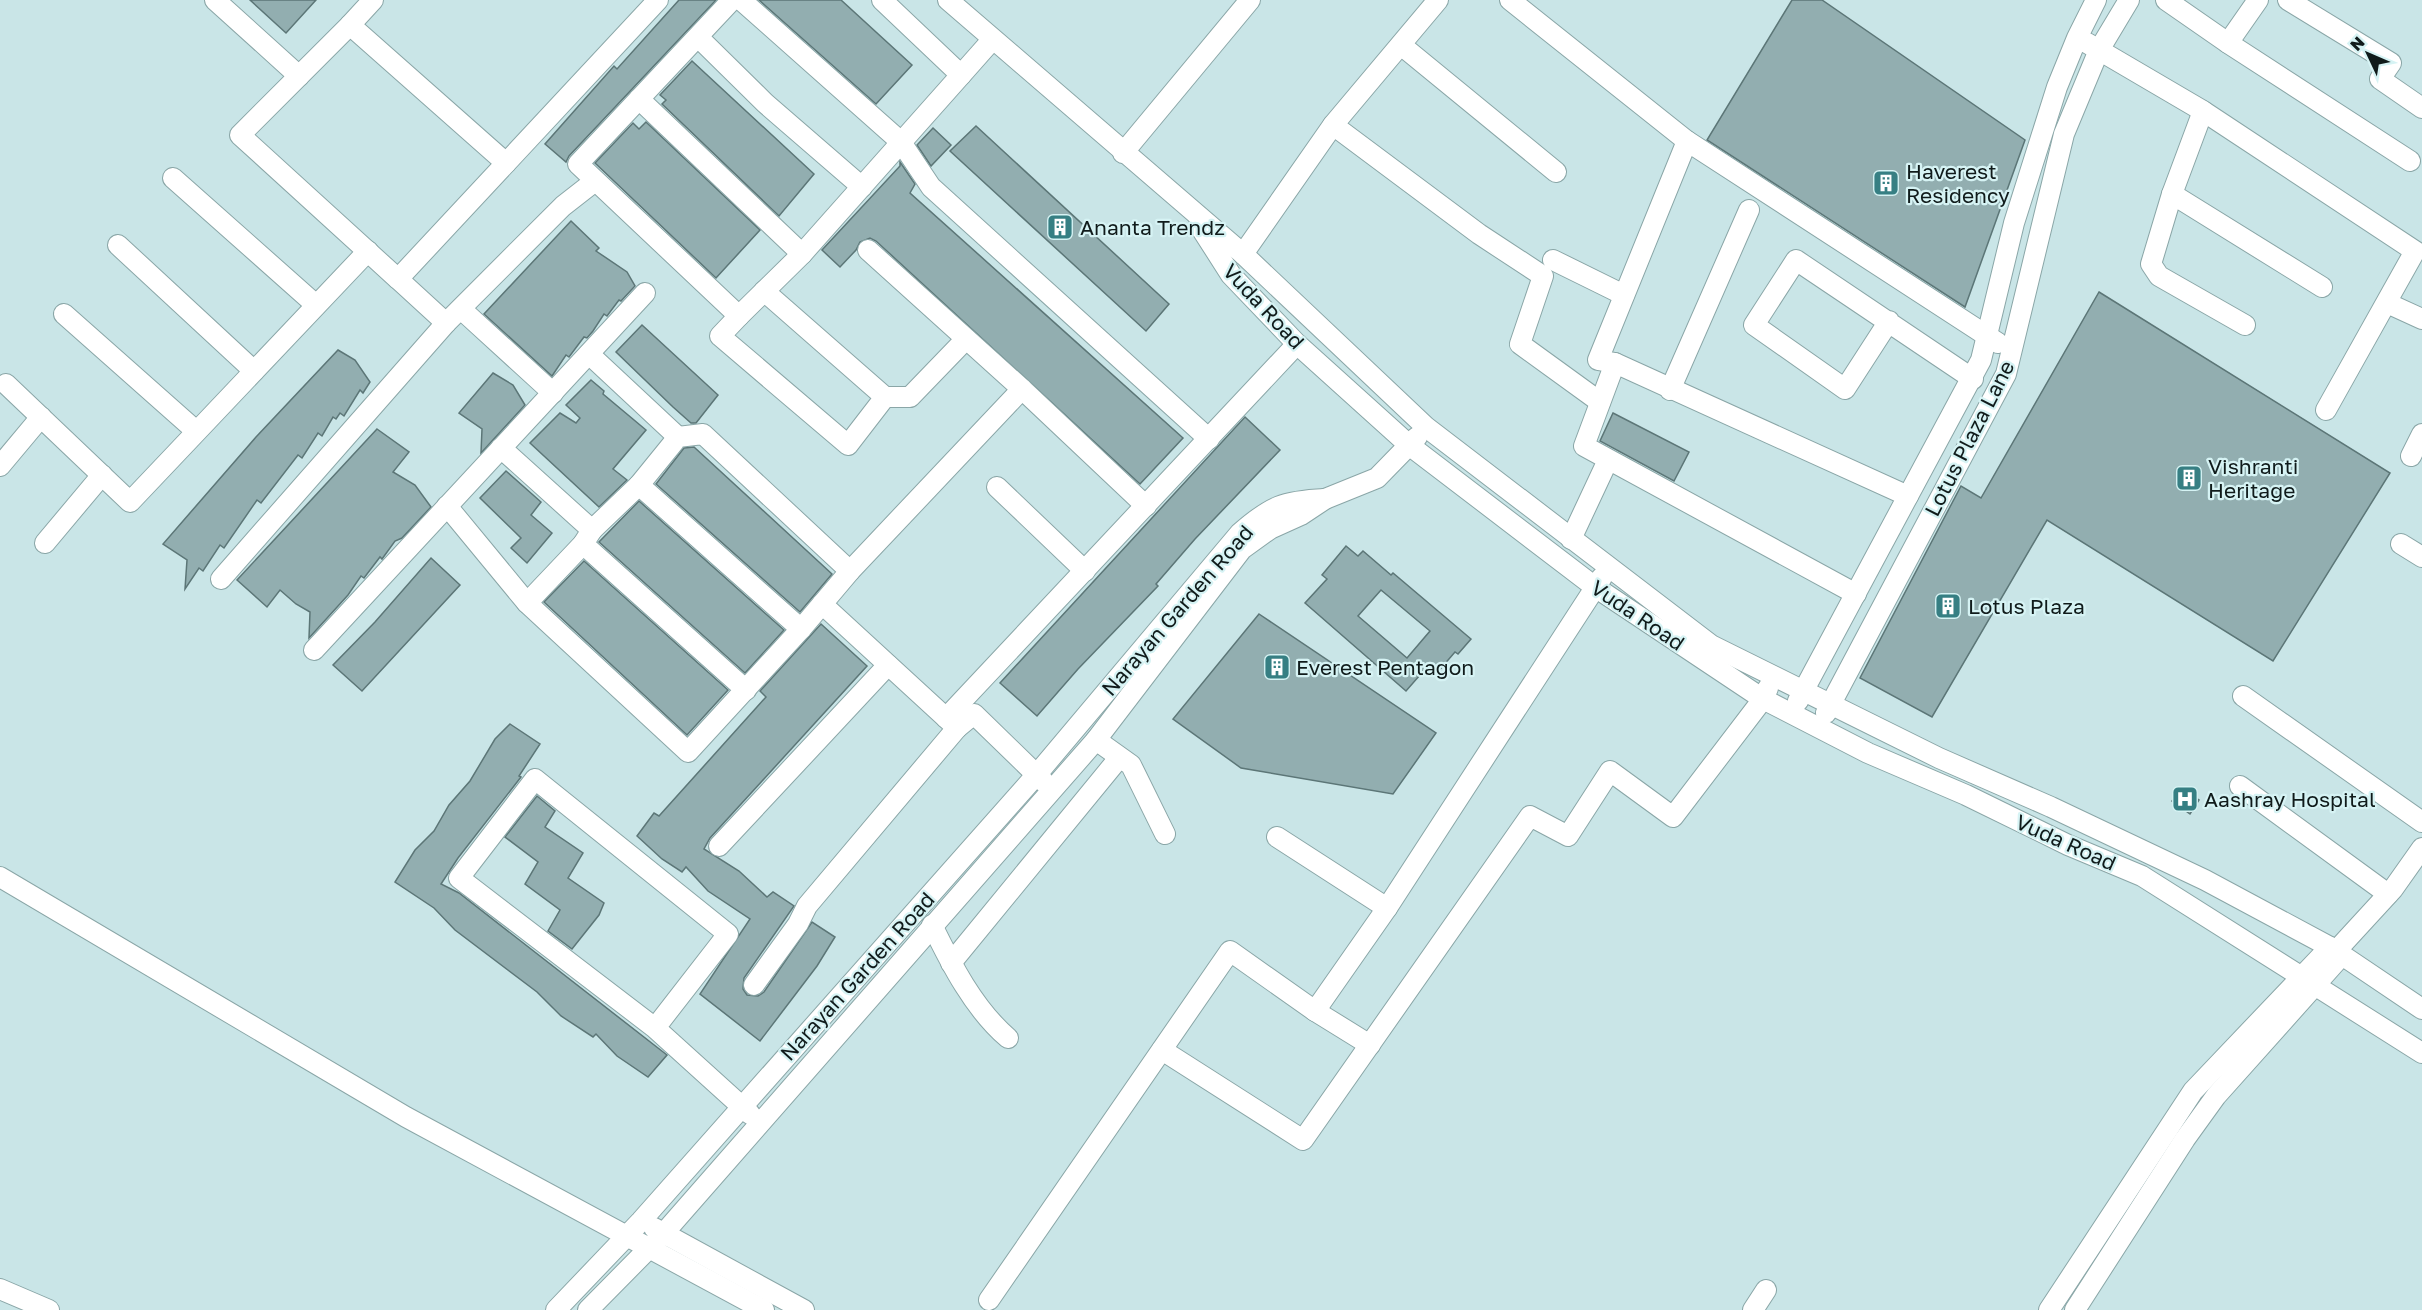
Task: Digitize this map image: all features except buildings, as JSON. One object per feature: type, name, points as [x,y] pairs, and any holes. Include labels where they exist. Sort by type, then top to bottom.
[{"type":"street","points":[[215,0],[300,76]]},
{"type":"street","points":[[373,0],[240,135],[446,323]]},
{"type":"street","points":[[399,279],[658,0]]},
{"type":"street","points":[[732,0],[578,164],[739,316]]},
{"type":"street","points":[[741,0],[901,142],[931,187],[1209,439]]},
{"type":"street","points":[[882,0],[967,68]]},
{"type":"street","points":[[948,0],[1190,210]]},
{"type":"street","points":[[1123,153],[1250,0]]},
{"type":"street","points":[[1243,254],[1333,125],[1438,0]]},
{"type":"street","points":[[1510,0],[1687,141],[1988,338],[2013,350]]},
{"type":"street","name":"Lotus Plaza Lane","points":[[1792,714],[1802,690],[1981,360],[2014,224],[2057,87],[2096,0]]},
{"type":"street","name":"Lotus Plaza Lane","points":[[1819,728],[1830,703],[2006,374],[2064,134],[2098,50],[2129,0]]},
{"type":"street","points":[[2166,0],[2410,161]]},
{"type":"street","points":[[2228,43],[2258,0]]},
{"type":"street","points":[[2288,0],[2391,63],[2380,79],[2422,108]]},
{"type":"street","points":[[350,25],[506,163]]},
{"type":"street","points":[[698,36],[765,103],[861,187]]},
{"type":"street","points":[[2077,38],[2203,111],[2419,249],[2326,411]]},
{"type":"street","points":[[885,397],[848,445],[720,336],[802,254],[992,40]]},
{"type":"street","points":[[1401,45],[1556,172]]},
{"type":"street","points":[[639,99],[802,254]]},
{"type":"street","points":[[2203,111],[2152,256],[2153,272],[2245,325]]},
{"type":"street","points":[[1333,125],[1479,234],[1543,276],[1520,344],[1600,402]]},
{"type":"street","points":[[1687,141],[1598,360],[1615,363],[1670,390],[1908,496]]},
{"type":"street","points":[[173,178],[316,305]]},
{"type":"street","points":[[221,579],[446,323],[563,206],[595,181]]},
{"type":"street","points":[[2172,194],[2322,287]]},
{"type":"street","name":"Vuda Road","points":[[1190,210],[1243,254],[1426,428],[1711,645],[1939,758],[2144,850],[2336,951],[2422,1009]]},
{"type":"street","name":"Vuda Road","points":[[1190,210],[1231,275],[1297,344],[1409,445],[1595,587],[1762,699],[1868,753],[1966,795],[2068,845],[2142,876],[2297,993],[2422,1053]]},
{"type":"street","points":[[1670,390],[1749,210]]},
{"type":"street","points":[[118,245],[254,371]]},
{"type":"street","points":[[868,250],[1022,389],[1146,506]]},
{"type":"street","points":[[6,384],[130,502],[368,251]]},
{"type":"street","points":[[1553,260],[1624,295]]},
{"type":"street","points":[[1889,321],[1845,389],[1754,325],[1796,260],[1889,321],[1972,379]]},
{"type":"street","points":[[764,291],[885,397],[910,397],[966,339]]},
{"type":"street","points":[[314,650],[645,293]]},
{"type":"street","points":[[2387,303],[2422,319]]},
{"type":"street","points":[[461,309],[553,393]]},
{"type":"street","points":[[64,314],[196,431]]},
{"type":"street","points":[[754,985],[798,924],[807,906],[951,723],[1085,571],[1297,344]]},
{"type":"street","points":[[588,354],[678,437]]},
{"type":"street","points":[[1981,360],[2006,374]]},
{"type":"street","points":[[1615,363],[1584,446],[1856,594]]},
{"type":"street","points":[[447,506],[527,603],[688,752],[801,629],[850,571],[1022,389]]},
{"type":"street","points":[[0,466],[41,417]]},
{"type":"street","points":[[1325,499],[1383,472],[1426,428]]},
{"type":"street","points":[[527,603],[639,485],[678,437],[703,434],[850,571]]},
{"type":"street","points":[[2411,456],[2422,434]]},
{"type":"street","points":[[501,448],[588,537],[746,690]]},
{"type":"street","points":[[1571,538],[1608,460]]},
{"type":"street","points":[[45,543],[102,475]]},
{"type":"street","points":[[639,485],[801,629]]},
{"type":"street","points":[[997,487],[1085,571]]},
{"type":"street","name":"Narayan Garden Road","points":[[588,1310],[664,1233],[1096,740],[1242,549],[1270,529],[1300,515],[1325,499]]},
{"type":"street","name":"Narayan Garden Road","points":[[556,1310],[634,1228],[1038,773],[1240,533],[1275,507],[1292,501],[1325,499]]},
{"type":"street","points":[[2401,544],[2422,557]]},
{"type":"street","points":[[1315,1011],[1387,908],[1608,567]]},
{"type":"street","points":[[822,604],[951,723]]},
{"type":"street","points":[[719,846],[888,665]]},
{"type":"street","points":[[1162,1050],[1303,1140],[1530,816],[1568,836],[1611,771],[1673,817],[1762,699],[1772,677]]},
{"type":"street","points":[[2243,696],[2422,822]]},
{"type":"street","points":[[951,723],[974,714],[1038,773],[1050,792]]},
{"type":"street","points":[[1096,740],[1131,765],[1165,834]]},
{"type":"street","points":[[951,963],[1119,758]]},
{"type":"street","points":[[655,1028],[728,934],[535,779],[459,878],[655,1028],[762,1123]]},
{"type":"street","points":[[2240,786],[2388,894]]},
{"type":"street","points":[[1277,837],[1387,908]]},
{"type":"street","points":[[2049,1310],[2206,1075],[2297,993],[2388,894],[2422,848]]},
{"type":"street","points":[[0,877],[406,1117],[634,1228],[664,1233],[804,1310]]},
{"type":"street","points":[[932,925],[951,963],[988,1018],[1008,1038]]},
{"type":"street","points":[[989,1300],[1230,951],[1315,1011],[1370,1045]]},
{"type":"street","points":[[2075,1310],[2204,1113],[2297,993]]},
{"type":"street","points":[[634,1228],[649,1249],[764,1310]]},
{"type":"street","points":[[0,1289],[49,1310]]},
{"type":"street","points":[[1753,1310],[1766,1290]]},
{"type":"place","name":"Haverest Residency","points":[[1886,183]]},
{"type":"place","name":"Ananta Trendz","points":[[1060,227]]},
{"type":"place","name":"Vishranti Heritage","points":[[2189,478]]},
{"type":"place","name":"Lotus Plaza","points":[[1948,606]]},
{"type":"place","name":"Everest Pentagon","points":[[1277,667]]},
{"type":"place","name":"Aashray Hospital","points":[[2185,799]]}]
